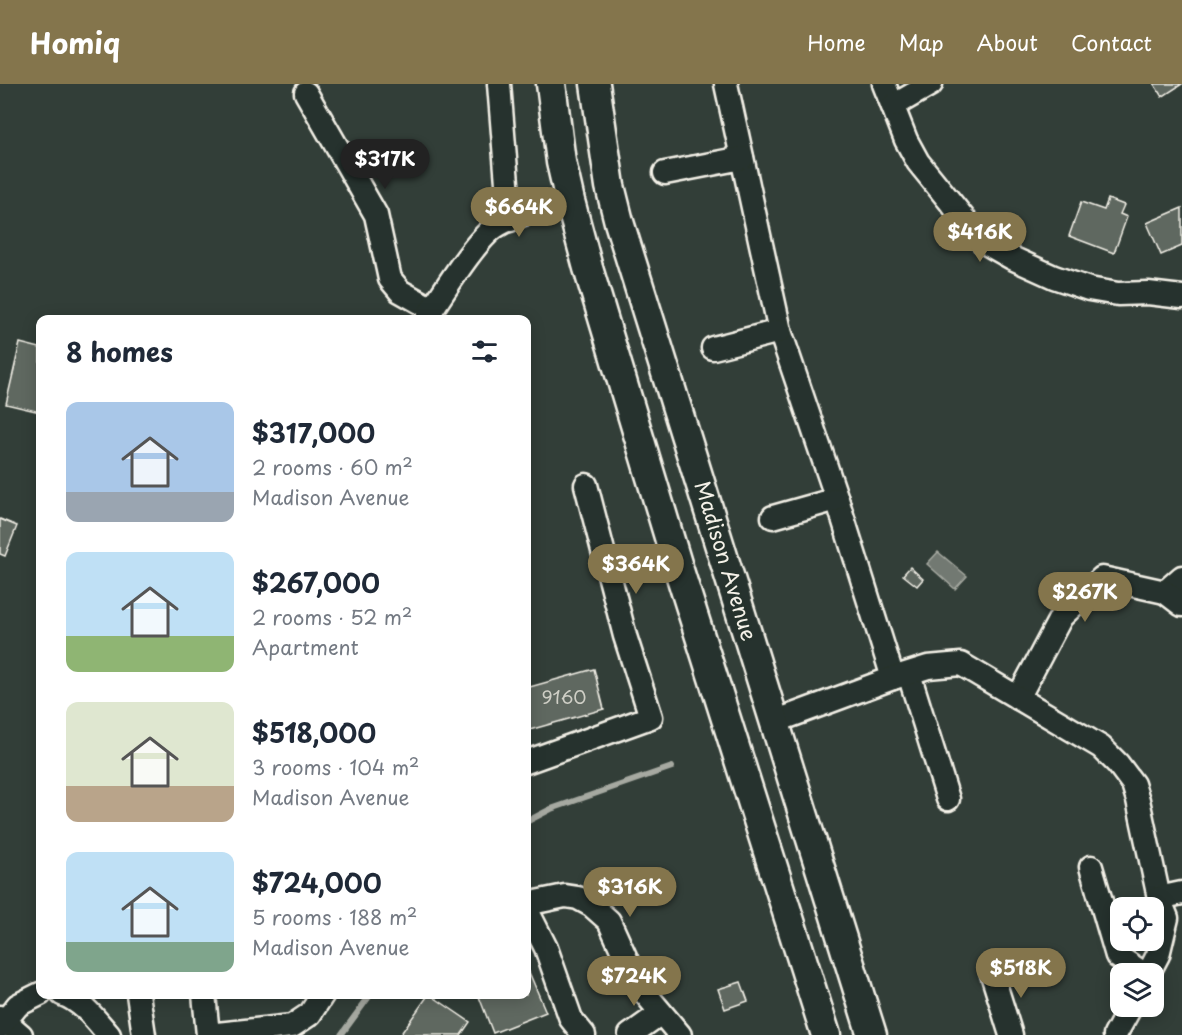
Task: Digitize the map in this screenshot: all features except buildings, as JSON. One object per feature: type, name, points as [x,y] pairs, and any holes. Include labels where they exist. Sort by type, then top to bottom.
[{"type":"main road","points":[[551,84],[561,162],[570,201],[678,567],[826,1035]]},
{"type":"main road","name":"Madison Avenue","points":[[595,84],[610,186],[619,222],[872,1035]]},
{"type":"street","points":[[499,84],[510,220]]},
{"type":"street","points":[[726,84],[780,331],[837,499],[948,800]]},
{"type":"street","points":[[884,84],[906,140],[918,162],[982,241],[1054,277],[1089,289],[1118,294],[1148,293],[1182,297]]},
{"type":"street","points":[[893,106],[931,84]]},
{"type":"street","points":[[306,93],[376,215],[390,279],[400,291],[430,314],[483,238],[495,227],[570,201]]},
{"type":"street","points":[[665,173],[742,158]]},
{"type":"street","points":[[713,348],[780,331]]},
{"type":"street","points":[[531,760],[651,717],[625,636],[586,484]]},
{"type":"street","points":[[773,517],[837,499]]},
{"type":"street","points":[[1018,698],[1061,617],[1102,579],[1176,591]]},
{"type":"street","points":[[774,722],[901,676],[928,668],[961,664],[1101,747],[1118,764],[1133,784],[1138,800],[1159,897],[1182,893]]},
{"type":"street","points":[[1091,867],[1117,956],[1128,963]]},
{"type":"street","points":[[531,905],[565,896],[578,898],[591,905],[609,921],[638,985],[680,1035]]},
{"type":"street","points":[[1164,910],[1167,918],[1164,930]]},
{"type":"street","points":[[531,916],[546,948],[571,1019],[584,1035]]},
{"type":"street","points":[[992,974],[1011,1035]]},
{"type":"street","points":[[6,1025],[18,1005],[36,996]]},
{"type":"street","points":[[72,999],[90,1013],[109,1035]]},
{"type":"street","points":[[139,999],[144,1035]]},
{"type":"street","points":[[204,999],[208,1035],[292,1026],[310,1014],[320,999]]},
{"type":"street","points":[[630,1035],[661,1013]]},
{"type":"street","points":[[1115,1035],[1125,1017]]},
{"type":"shaded area","points":[[938,552],[967,576],[955,589],[927,564]]},
{"type":"waterway","points":[[531,819],[551,809],[672,767]]},
{"type":"waterway","points":[[341,1035],[367,999]]}]
